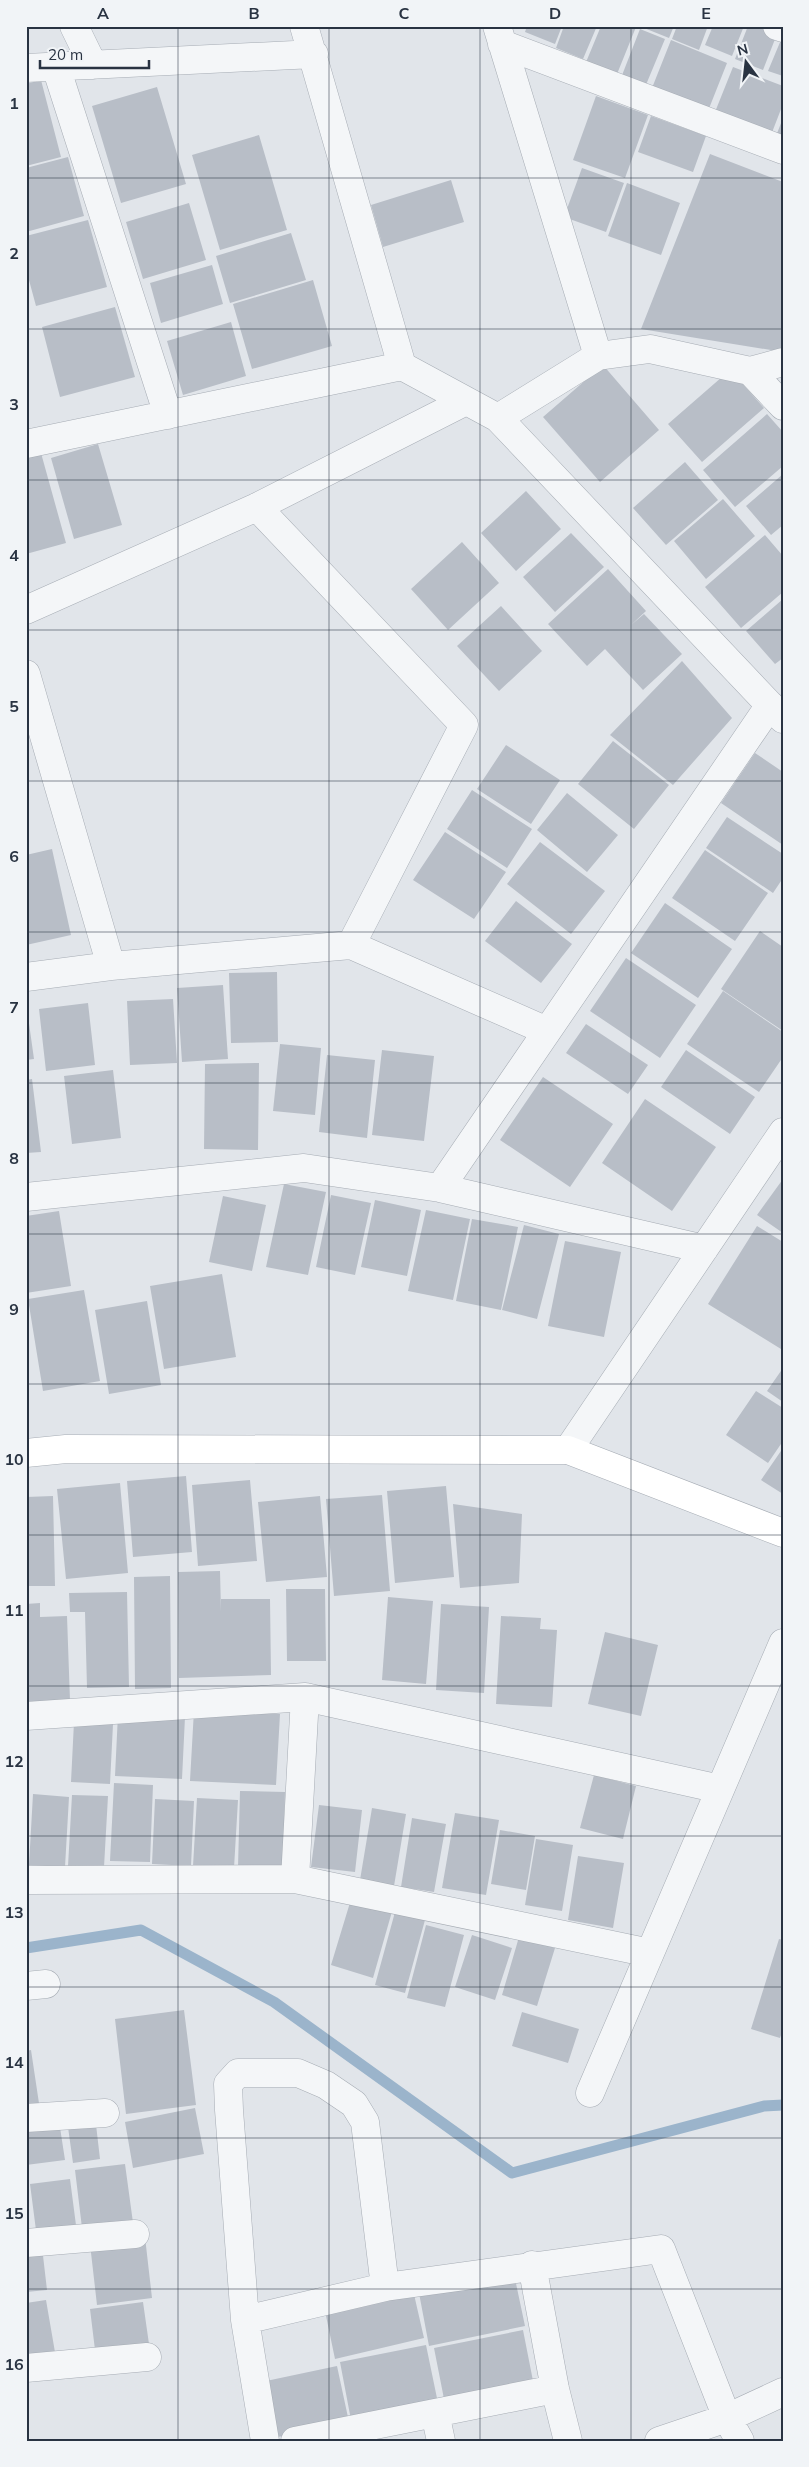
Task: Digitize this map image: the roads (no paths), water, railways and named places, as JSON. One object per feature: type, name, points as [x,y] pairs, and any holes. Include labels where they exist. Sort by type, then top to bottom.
[{"type":"main road","points":[[26,1453],[66,1449],[568,1450],[783,1533]]},
{"type":"street","points":[[74,26],[94,65]]},
{"type":"street","points":[[304,26],[314,54],[402,366]]},
{"type":"street","points":[[777,26],[783,28]]},
{"type":"street","points":[[499,35],[783,150]]},
{"type":"street","points":[[499,35],[598,356]]},
{"type":"street","points":[[26,68],[314,54]]},
{"type":"street","points":[[56,67],[168,415]]},
{"type":"street","points":[[498,418],[598,356],[650,350],[750,370],[783,362]]},
{"type":"street","points":[[26,444],[402,366],[498,418],[776,712],[547,1031],[440,1188]]},
{"type":"street","points":[[750,370],[783,406]]},
{"type":"street","points":[[26,610],[257,507],[466,401]]},
{"type":"street","points":[[257,507],[464,725],[350,945]]},
{"type":"street","points":[[26,674],[111,966]]},
{"type":"street","points":[[26,977],[111,966],[350,945],[547,1031]]},
{"type":"street","points":[[568,1450],[783,1132]]},
{"type":"street","points":[[26,1197],[304,1168],[440,1188],[704,1249]]},
{"type":"street","points":[[590,2093],[783,1643]]},
{"type":"street","points":[[26,1716],[305,1697],[720,1789]]},
{"type":"street","points":[[295,1879],[305,1697]]},
{"type":"street","points":[[26,1880],[295,1879],[650,1953]]},
{"type":"street","points":[[265,2441],[245,2320],[228,2095],[228,2084],[238,2074],[298,2073],[326,2084],[354,2104],[365,2122],[385,2287]]},
{"type":"street","points":[[26,2118],[105,2113]]},
{"type":"street","points":[[26,2243],[135,2234]]},
{"type":"street","points":[[245,2320],[385,2287],[532,2265],[661,2249],[733,2429]]},
{"type":"street","points":[[532,2265],[555,2389],[568,2441]]},
{"type":"street","points":[[26,2368],[147,2357]]},
{"type":"street","points":[[294,2441],[555,2389]]},
{"type":"street","points":[[659,2441],[733,2429],[783,2392]]},
{"type":"street","points":[[435,2413],[441,2441]]},
{"type":"waterway","points":[[26,1948],[141,1930],[274,2002],[512,2173],[764,2106],[783,2105]]}]
